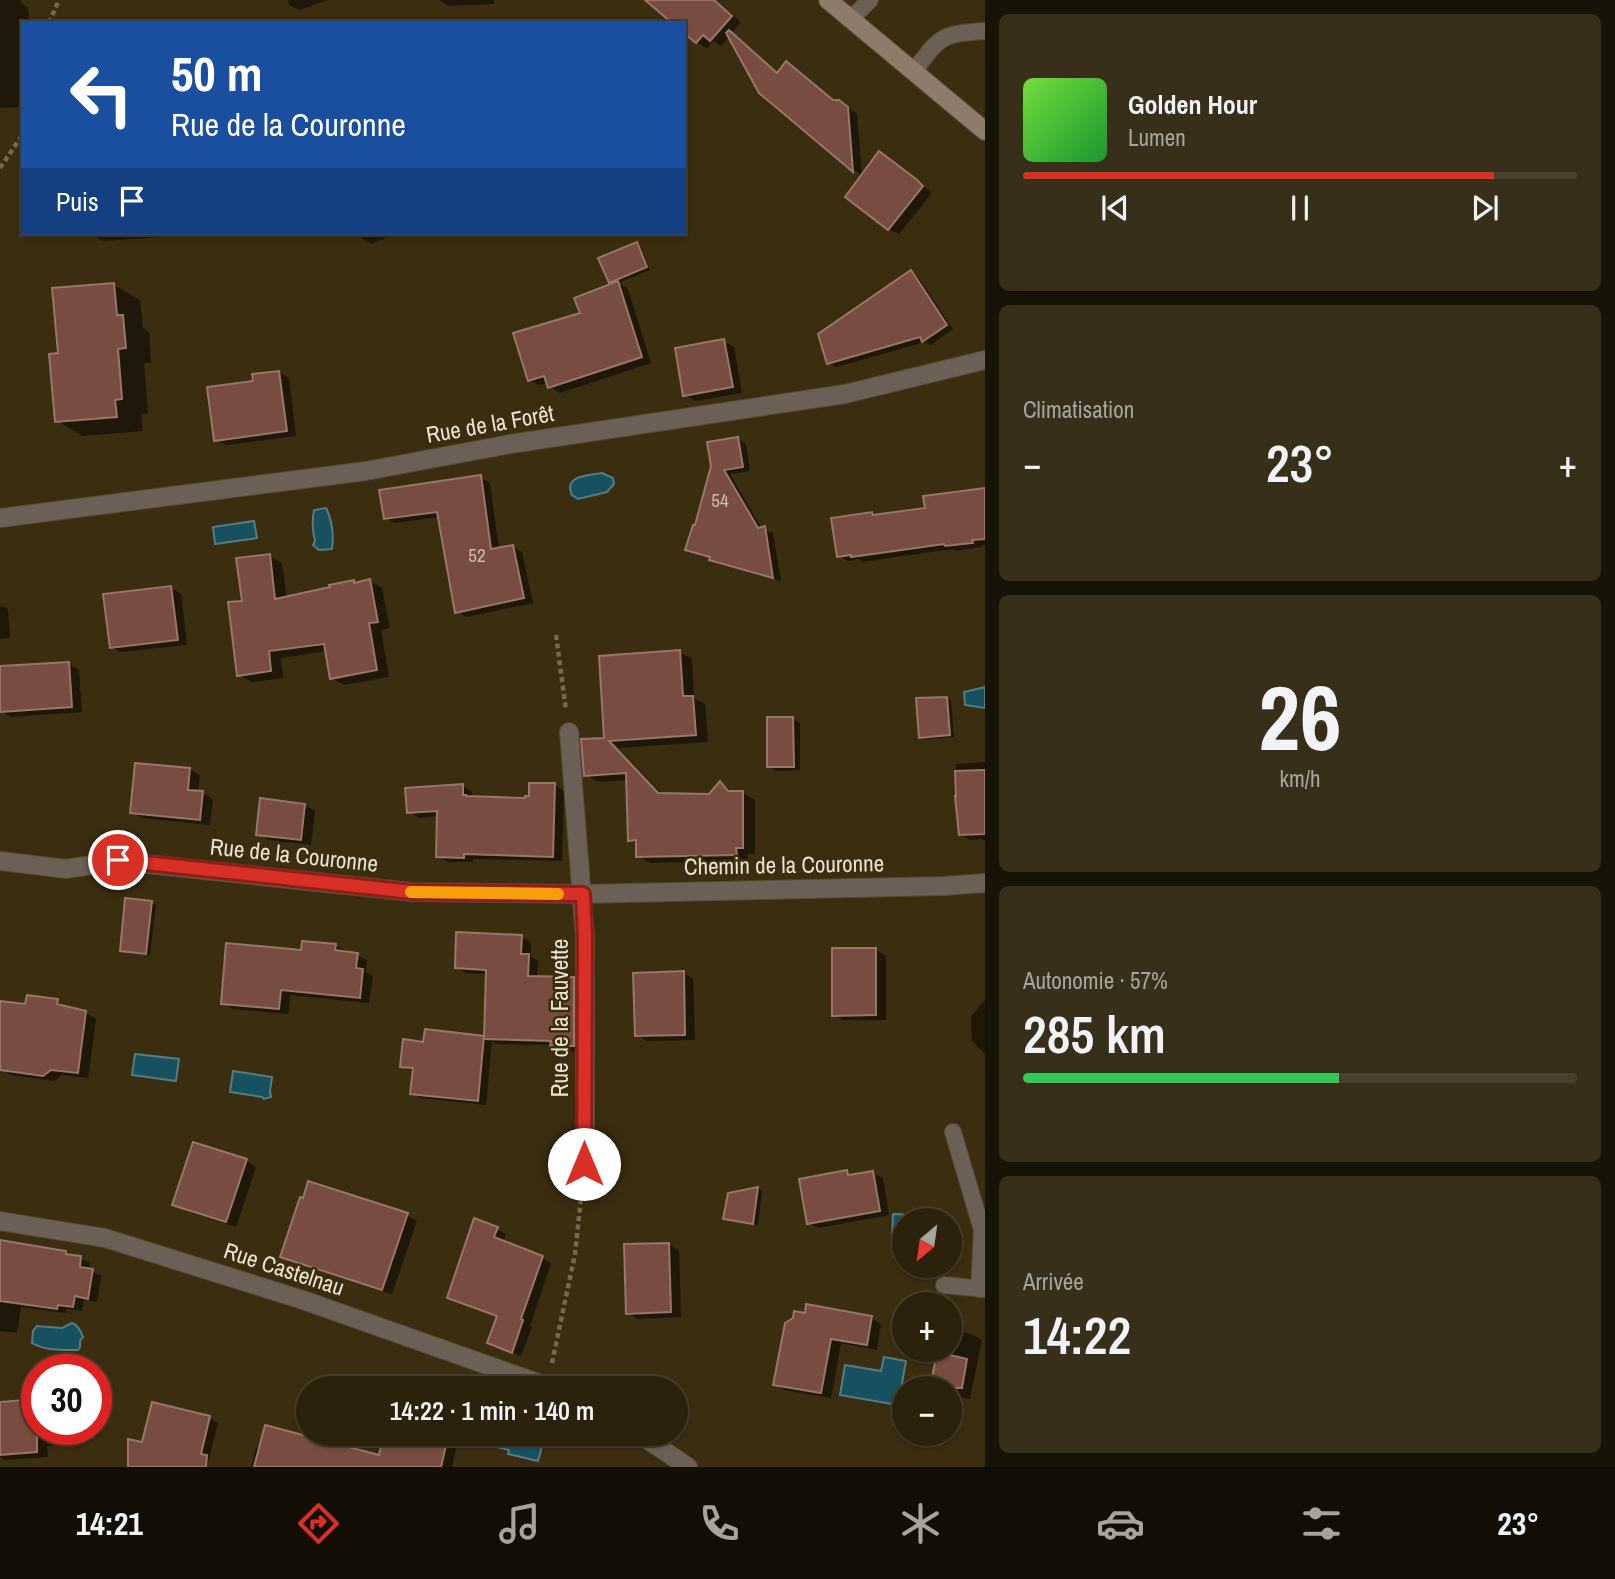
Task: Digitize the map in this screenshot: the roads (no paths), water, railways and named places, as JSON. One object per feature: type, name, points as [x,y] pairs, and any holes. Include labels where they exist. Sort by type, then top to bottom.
[{"type":"main road","points":[[828,0],[985,131]]},
{"type":"street","name":"Rue de la Forêt","points":[[0,518],[366,471],[510,444],[845,394],[985,360]]},
{"type":"street","name":"Rue de la Fauvette","points":[[569,732],[585,938],[584,1164]]},
{"type":"street","name":"Rue de la Couronne","points":[[0,861],[66,869],[118,860],[412,892],[583,894]]},
{"type":"street","name":"Chemin de la Couronne","points":[[583,894],[985,883]]},
{"type":"street","name":"Rue Castelnau","points":[[0,1222],[105,1238],[303,1300],[519,1376]]},
{"type":"street","points":[[657,1446],[688,1467]]},
{"type":"lane","points":[[851,19],[870,0]]},
{"type":"lane","points":[[914,71],[941,39],[957,33],[985,31]]},
{"type":"lane","points":[[944,1285],[982,1289],[982,1230],[953,1132]]},
{"type":"water","points":[[602,473],[613,478],[614,484],[607,492],[578,499],[572,495],[570,488],[574,480]]},
{"type":"water","points":[[326,508],[332,528],[332,549],[319,550],[313,545],[314,510]]},
{"type":"water","points":[[254,521],[257,538],[215,544],[213,527]]},
{"type":"water","points":[[985,687],[985,708],[965,705],[964,692]]},
{"type":"water","points":[[135,1054],[179,1059],[176,1081],[132,1075]]},
{"type":"water","points":[[233,1071],[272,1077],[271,1097],[264,1099],[230,1092]]},
{"type":"water","points":[[72,1323],[79,1328],[83,1337],[78,1350],[49,1349],[32,1343],[33,1331],[37,1326],[62,1328]]},
{"type":"water","points":[[884,1357],[892,1358],[892,1362],[906,1362],[903,1376],[892,1376],[892,1404],[840,1395],[845,1365],[881,1371]]},
{"type":"water","points":[[493,1446],[542,1446],[538,1461],[508,1454],[509,1450]]}]
